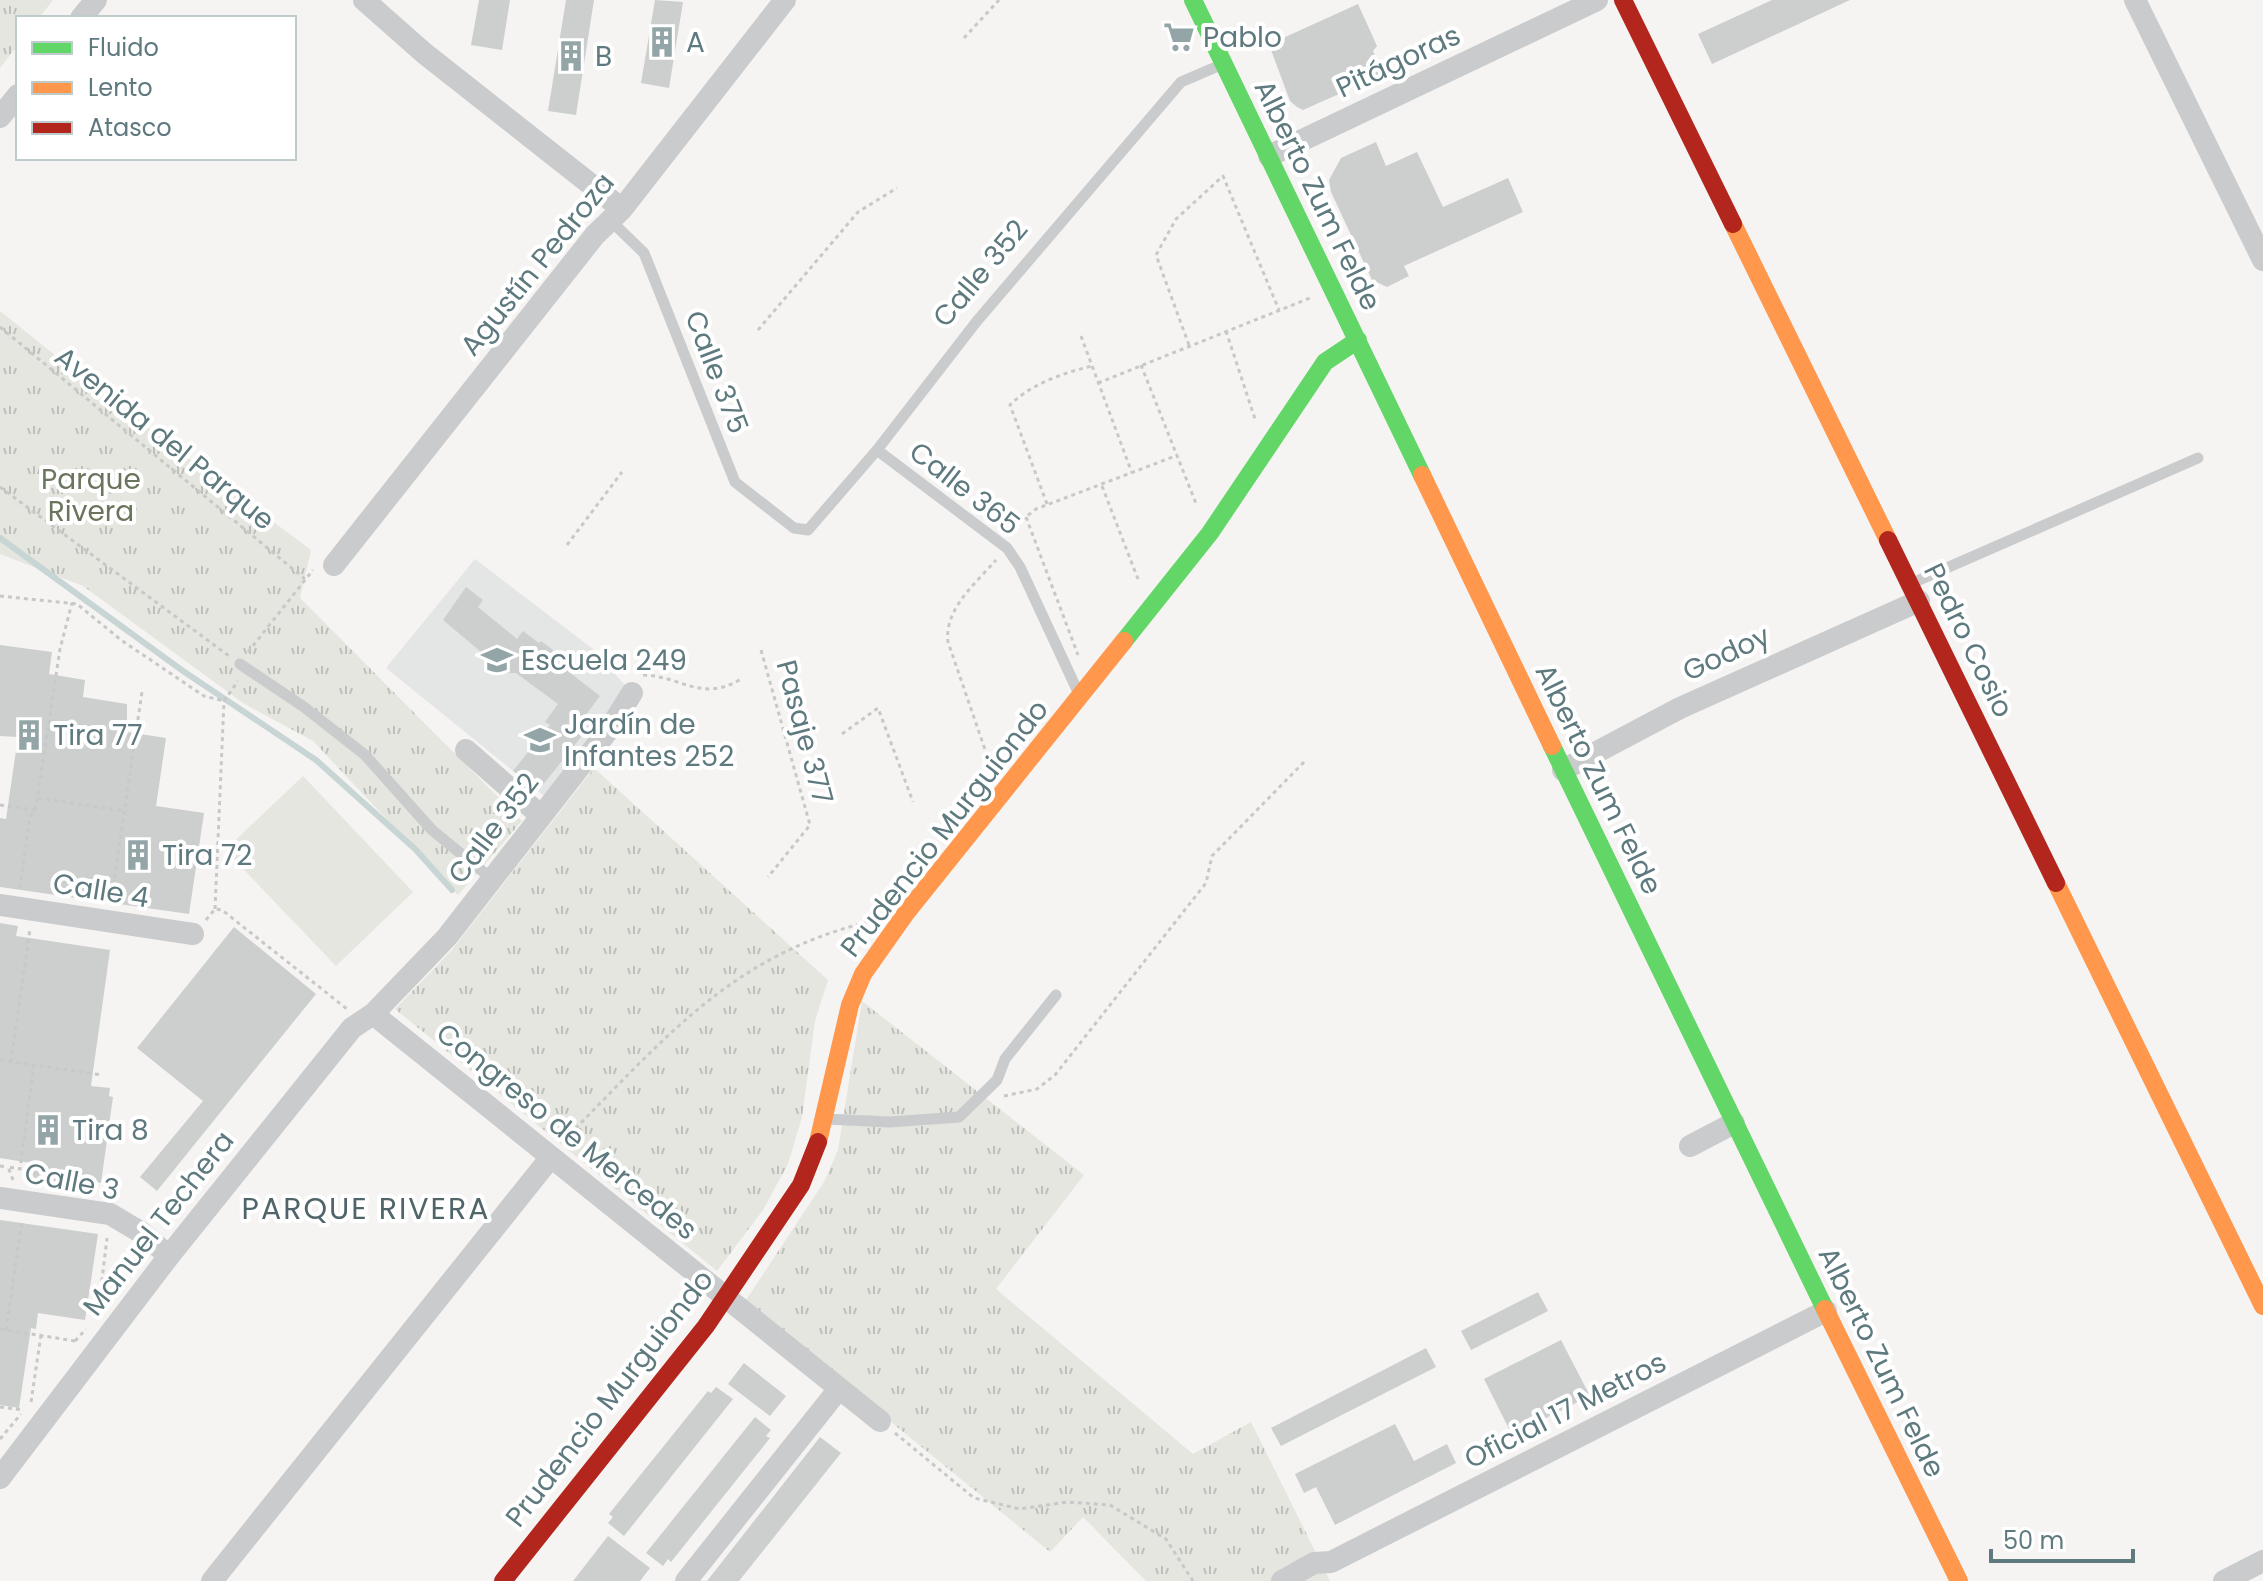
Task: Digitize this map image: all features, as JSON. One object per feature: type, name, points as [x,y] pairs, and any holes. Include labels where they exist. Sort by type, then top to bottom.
[{"type":"street","points":[[83,16],[96,0]]},
{"type":"street","points":[[364,0],[616,215]]},
{"type":"street","name":"Agustín Pedroza","points":[[334,565],[785,0]]},
{"type":"street","name":"Alberto Zum Felde","points":[[1193,0],[1734,1123],[1959,1581]]},
{"type":"street","name":"Pitágoras","points":[[1269,156],[1597,0]]},
{"type":"street","name":"Pedro Cosio","points":[[1623,0],[2263,1306]]},
{"type":"street","points":[[2135,0],[2263,260]]},
{"type":"street","points":[[0,117],[16,97]]},
{"type":"street","name":"Prudencio Murguiondo","points":[[503,1581],[706,1326],[801,1185],[825,1119],[850,1005],[863,974],[906,913],[1210,533],[1325,362],[1358,340]]},
{"type":"street","name":"Godoy","points":[[1563,770],[1680,708],[1914,593]]},
{"type":"street","name":"Calle 352","points":[[373,1014],[447,937],[610,728],[632,693]]},
{"type":"street","points":[[466,750],[540,815]]},
{"type":"street","name":"Calle 4","points":[[16,907],[193,934]]},
{"type":"street","name":"Congreso de Mercedes","points":[[373,1014],[880,1421]]},
{"type":"street","name":"Manuel Techera","points":[[0,1478],[85,1346],[169,1256],[352,1028],[373,1014]]},
{"type":"street","points":[[1690,1146],[1734,1123]]},
{"type":"street","points":[[212,1581],[551,1157]]},
{"type":"street","name":"Calle 3","points":[[13,1199],[110,1214],[142,1233],[169,1256]]},
{"type":"street","name":"Oficial 17 Metros","points":[[1282,1581],[1314,1563],[1331,1562],[1826,1311]]},
{"type":"street","points":[[686,1581],[838,1390]]},
{"type":"street","points":[[2224,1581],[2263,1561]]},
{"type":"lane","name":"Calle 352","points":[[794,528],[808,530],[817,524],[977,321],[1181,82],[1223,64]]},
{"type":"lane","name":"Calle 375","points":[[616,215],[644,253],[735,482],[794,528]]},
{"type":"lane","name":"Calle 365","points":[[877,450],[1003,545],[1020,567],[1081,697]]},
{"type":"lane","points":[[1914,593],[2198,458]]},
{"type":"lane","points":[[240,664],[304,707],[365,755],[432,830],[492,879]]},
{"type":"lane","points":[[825,1119],[890,1122],[950,1120],[968,1112],[997,1080],[1009,1053],[1056,995]]},
{"type":"path","points":[[964,38],[999,0]]},
{"type":"path","points":[[1189,345],[1156,255],[1176,219],[1223,176],[1279,310]]},
{"type":"path","points":[[758,330],[858,212],[897,188]]},
{"type":"path","points":[[1098,383],[1309,298]]},
{"type":"path","name":"Avenida del Parque","points":[[0,327],[305,579]]},
{"type":"path","points":[[1226,331],[1260,434]]},
{"type":"path","points":[[1081,336],[1132,473]]},
{"type":"path","points":[[1141,365],[1200,513]]},
{"type":"path","points":[[1047,504],[1010,405],[1035,387],[1071,371],[1092,366]]},
{"type":"path","points":[[990,764],[948,642],[949,621],[961,601],[1025,515],[1178,455]]},
{"type":"path","points":[[567,545],[622,472]]},
{"type":"path","points":[[1102,486],[1140,584]]},
{"type":"path","points":[[0,487],[240,664],[317,565],[334,565]]},
{"type":"path","points":[[1025,515],[1079,652],[1077,660]]},
{"type":"path","points":[[0,596],[72,603],[87,610],[121,640],[204,696],[224,701]]},
{"type":"path","points":[[11,1062],[16,907],[30,817],[38,798],[60,649],[72,603]]},
{"type":"path","name":"Pasaje 377","points":[[761,650],[810,825],[768,877]]},
{"type":"path","points":[[632,693],[644,674],[709,691],[724,689],[741,679]]},
{"type":"path","points":[[193,934],[215,909],[224,701],[234,690]]},
{"type":"path","points":[[108,921],[142,692]]},
{"type":"path","points":[[842,734],[878,708],[913,802]]},
{"type":"path","points":[[986,1092],[994,1097],[1037,1089],[1055,1075],[1206,883],[1212,856],[1304,762]]},
{"type":"path","points":[[38,798],[125,811]]},
{"type":"path","points":[[0,805],[35,810]]},
{"type":"path","points":[[215,909],[246,927],[342,1005]]},
{"type":"path","points":[[551,1157],[697,1007],[760,962],[829,932],[906,913]]},
{"type":"path","points":[[0,1060],[102,1075]]},
{"type":"path","points":[[0,1166],[20,1169],[34,1065]]},
{"type":"path","points":[[6,1330],[15,1185],[8,1167]]},
{"type":"path","points":[[98,1316],[110,1214]]},
{"type":"path","points":[[0,1329],[85,1346],[90,1324]]},
{"type":"path","points":[[0,1439],[32,1401],[41,1335]]},
{"type":"path","points":[[0,1407],[24,1410]]},
{"type":"path","points":[[880,1421],[974,1498],[1020,1509],[1067,1502],[1110,1505],[1166,1539],[1193,1581]]},
{"type":"shaded area","name":"Escuela 249","points":[[475,559],[593,649],[629,690],[544,796],[386,668]]},
{"type":"green space","points":[[0,0],[53,0],[41,16],[16,16],[16,48],[0,68]]},
{"type":"green space","name":"Parque Rivera","points":[[0,311],[116,404],[311,550],[300,598],[522,821],[458,895],[313,741],[243,703],[83,586],[0,554]]},
{"type":"green space","points":[[594,768],[828,980],[815,1021],[802,1117],[788,1164],[763,1210],[717,1271],[395,1009],[451,951]]},
{"type":"green space","points":[[303,776],[413,892],[336,966],[225,850]]},
{"type":"green space","points":[[862,1001],[1084,1175],[996,1289],[1193,1454],[1251,1422],[1330,1581],[1146,1581],[1083,1517],[1050,1552],[748,1305],[746,1300],[824,1182],[838,1150]]},
{"type":"building","points":[[479,0],[510,0],[502,50],[471,45]]},
{"type":"building","name":"B","points":[[566,0],[594,0],[576,115],[548,111]]},
{"type":"building","name":"A","points":[[655,0],[683,2],[669,88],[641,83]]},
{"type":"building","points":[[1772,0],[1850,0],[1712,64],[1698,34]]},
{"type":"building","points":[[1358,4],[1377,46],[1373,51],[1384,74],[1303,110],[1297,107],[1290,101],[1271,50],[1272,43]]},
{"type":"building","points":[[1376,142],[1386,166],[1417,152],[1443,207],[1508,178],[1523,212],[1404,266],[1409,276],[1387,287],[1372,280],[1331,192],[1329,180],[1341,158]]},
{"type":"building","points":[[466,587],[483,600],[478,607],[517,639],[523,631],[539,643],[541,641],[553,650],[556,662],[600,696],[585,716],[588,718],[584,724],[589,727],[538,791],[513,771],[550,725],[545,722],[558,704],[516,673],[506,673],[443,620]]},
{"type":"building","points":[[0,645],[52,652],[49,674],[85,680],[83,697],[127,704],[127,732],[166,738],[156,806],[204,813],[189,914],[0,887],[0,818],[6,819],[18,737],[0,736]]},
{"type":"building","points":[[0,923],[18,926],[16,936],[110,950],[91,1086],[110,1088],[109,1096],[113,1097],[101,1183],[96,1182],[95,1190],[28,1181],[31,1163],[0,1158]]},
{"type":"building","points":[[234,927],[316,994],[157,1191],[140,1177],[203,1101],[137,1048]]},
{"type":"building","points":[[0,1220],[98,1234],[85,1320],[38,1313],[36,1329],[31,1328],[19,1408],[0,1405]]},
{"type":"building","points":[[1538,1292],[1548,1311],[1471,1350],[1461,1331]]},
{"type":"building","points":[[1561,1340],[1590,1396],[1512,1435],[1484,1379]]},
{"type":"building","points":[[1426,1348],[1436,1367],[1281,1446],[1271,1428]]},
{"type":"building","points":[[744,1363],[786,1396],[770,1416],[728,1384]]},
{"type":"building","points":[[716,1387],[733,1399],[624,1536],[608,1523],[613,1517],[609,1514],[708,1391],[711,1393]]},
{"type":"building","points":[[755,1417],[771,1430],[766,1436],[770,1438],[671,1562],[668,1559],[663,1566],[646,1553]]},
{"type":"building","points":[[1395,1424],[1414,1461],[1447,1444],[1456,1463],[1335,1525],[1316,1487],[1304,1493],[1295,1474]]},
{"type":"building","points":[[820,1437],[841,1453],[739,1581],[707,1581]]},
{"type":"building","points":[[608,1536],[650,1568],[640,1581],[573,1581]]},
{"type":"waterway","points":[[0,538],[183,671],[316,760],[415,849],[452,890]]},
{"type":"traffic: fast","points":[[1193,0],[1422,475]]},
{"type":"traffic: fast","points":[[1124,641],[1210,533],[1325,362],[1358,340]]},
{"type":"traffic: fast","points":[[1552,746],[1825,1309]]},
{"type":"traffic: slow","points":[[1733,224],[1888,540]]},
{"type":"traffic: slow","points":[[1422,475],[1552,746]]},
{"type":"traffic: slow","points":[[818,1142],[850,1005],[863,974],[906,913],[1124,641]]},
{"type":"traffic: slow","points":[[2056,883],[2263,1306]]},
{"type":"traffic: slow","points":[[1825,1309],[1959,1581]]},
{"type":"traffic: jam","points":[[1623,0],[1733,224]]},
{"type":"traffic: jam","points":[[1888,540],[2056,883]]},
{"type":"traffic: jam","points":[[503,1581],[706,1326],[801,1185],[818,1142]]},
{"type":"place","name":"Pablo","points":[[1179,37]]},
{"type":"place","name":"A","points":[[662,42]]},
{"type":"place","name":"B","points":[[571,56]]},
{"type":"place","name":"Escuela 249","points":[[497,660]]},
{"type":"place","name":"Tira 77","points":[[29,735]]},
{"type":"place","name":"Jardín de Infantes 252","points":[[540,740]]},
{"type":"place","name":"Tira 72","points":[[138,855]]},
{"type":"place","name":"Tira 8","points":[[48,1130]]},
{"type":"district","name":"PARQUE RIVERA","points":[[366,1209]]}]
